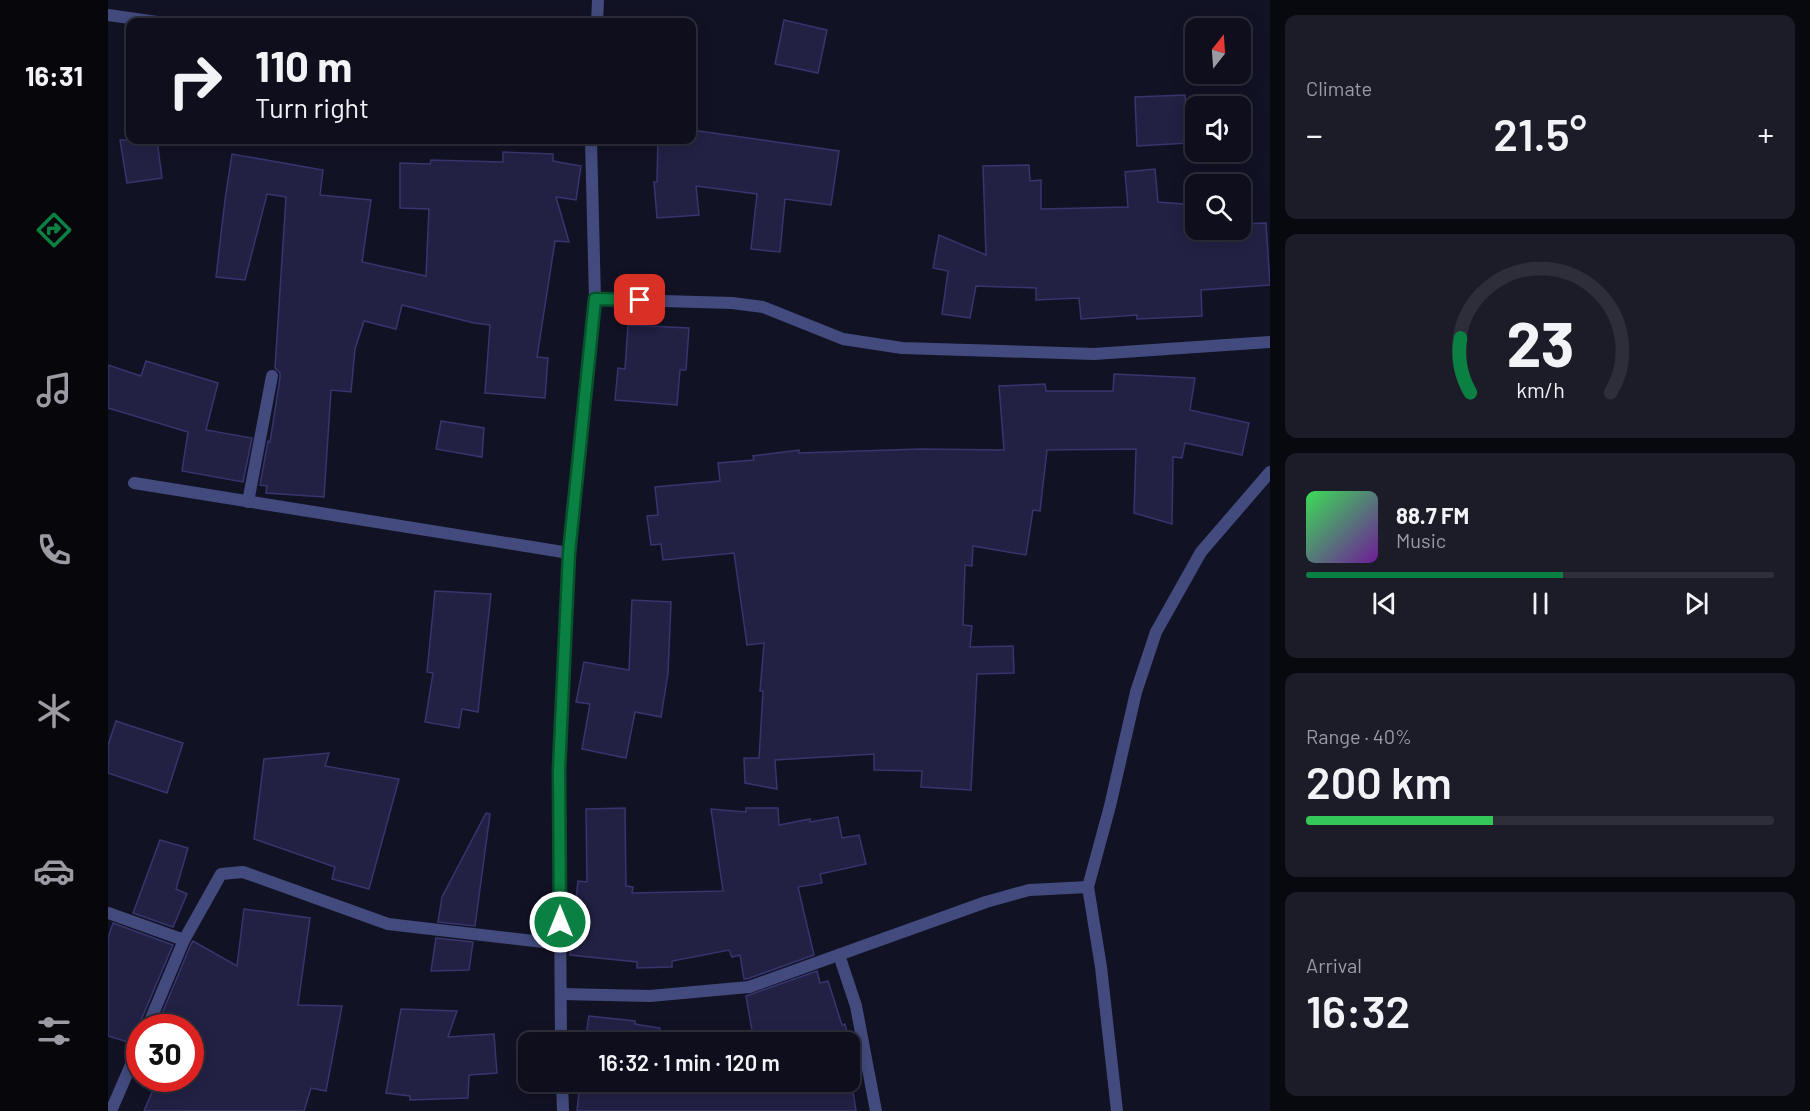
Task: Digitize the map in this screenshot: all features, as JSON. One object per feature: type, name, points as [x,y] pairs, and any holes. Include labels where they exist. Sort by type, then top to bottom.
[{"type":"street","points":[[597,18],[598,0]]},
{"type":"street","points":[[108,15],[129,18]]},
{"type":"street","points":[[561,1032],[559,769],[569,553],[595,299],[591,144]]},
{"type":"street","points":[[595,299],[732,303],[763,307],[843,339],[902,348],[1094,354],[1270,342]]},
{"type":"street","points":[[248,502],[272,376]]},
{"type":"street","points":[[1117,1111],[1101,967],[1088,887],[1110,806],[1136,692],[1156,632],[1201,552],[1270,472]]},
{"type":"street","points":[[134,483],[569,553]]},
{"type":"street","points":[[153,1014],[184,940],[221,874],[243,872],[388,924],[560,944]]},
{"type":"street","points":[[561,994],[650,996],[749,987],[986,902],[1029,890],[1088,887]]},
{"type":"street","points":[[108,913],[184,940]]},
{"type":"street","points":[[839,955],[856,1006],[876,1111]]},
{"type":"street","points":[[111,1111],[126,1076]]},
{"type":"street","points":[[562,1092],[563,1111]]},
{"type":"building","points":[[784,20],[827,30],[818,73],[775,64]]},
{"type":"building","points":[[1185,95],[1185,143],[1137,146],[1135,97]]},
{"type":"building","points":[[696,131],[839,151],[831,205],[785,199],[780,252],[751,249],[757,194],[696,186],[699,215],[657,218],[654,182],[657,182],[658,144],[696,144]]},
{"type":"building","points":[[120,140],[126,140],[126,144],[158,144],[162,178],[127,183]]},
{"type":"building","points":[[503,152],[553,154],[553,161],[581,166],[576,200],[556,197],[569,242],[555,241],[537,357],[548,358],[545,398],[485,393],[490,325],[402,305],[396,329],[364,321],[355,349],[351,392],[331,390],[324,497],[266,493],[267,486],[260,485],[268,441],[270,442],[280,378],[280,373],[275,368],[286,197],[267,194],[245,280],[216,277],[232,154],[323,170],[320,195],[371,200],[362,262],[426,276],[429,209],[400,208],[400,163],[430,164],[431,160],[503,162]]},
{"type":"building","points":[[1029,165],[1030,181],[1041,180],[1041,209],[1128,207],[1125,172],[1155,169],[1158,202],[1185,204],[1185,240],[1251,240],[1251,224],[1266,223],[1270,285],[1201,290],[1202,316],[1137,319],[1137,315],[1081,319],[1079,298],[1036,300],[1036,288],[976,286],[970,318],[942,314],[948,271],[933,268],[939,235],[986,255],[983,166]]},
{"type":"building","points":[[628,325],[689,328],[686,370],[680,370],[677,405],[615,400],[618,368],[625,369]]},
{"type":"building","points":[[146,361],[218,383],[206,430],[252,438],[243,482],[182,471],[188,432],[108,408],[108,365],[141,376]]},
{"type":"building","points":[[1114,374],[1195,378],[1190,410],[1249,423],[1242,455],[1185,443],[1182,458],[1173,457],[1172,524],[1134,513],[1136,449],[1047,450],[1040,511],[1033,510],[1026,555],[973,546],[972,566],[965,565],[963,625],[972,626],[970,647],[1013,646],[1014,673],[977,674],[971,790],[921,787],[922,771],[874,770],[874,754],[775,760],[777,789],[745,783],[744,758],[759,758],[763,691],[760,691],[764,643],[747,645],[734,553],[663,560],[661,544],[651,545],[647,516],[658,515],[655,487],[720,481],[718,463],[754,460],[753,456],[799,450],[799,453],[920,449],[1004,450],[999,386],[1045,384],[1046,391],[1113,391]]},
{"type":"building","points":[[441,421],[484,428],[482,457],[436,449]]},
{"type":"building","points":[[435,591],[491,594],[478,712],[462,709],[459,728],[425,722],[433,673],[427,672]]},
{"type":"building","points":[[632,600],[671,602],[668,673],[661,717],[635,712],[626,758],[582,749],[590,704],[576,702],[584,662],[629,670]]},
{"type":"building","points":[[116,721],[183,743],[167,793],[108,773],[108,745]]},
{"type":"building","points":[[329,753],[325,766],[399,779],[369,889],[332,879],[335,867],[254,839],[264,759]]},
{"type":"building","points":[[625,808],[626,886],[633,887],[632,893],[723,891],[711,809],[746,812],[746,808],[778,808],[779,825],[838,817],[842,838],[859,835],[866,864],[820,874],[822,883],[798,887],[814,955],[747,979],[744,979],[740,955],[732,957],[729,950],[672,961],[672,967],[637,968],[637,962],[570,955],[578,881],[587,882],[586,809]]},
{"type":"building","points":[[486,813],[490,814],[475,926],[438,922],[442,897]]},
{"type":"building","points":[[160,840],[188,848],[176,889],[187,894],[173,927],[133,913]]},
{"type":"building","points":[[244,909],[310,918],[298,1005],[342,1006],[326,1091],[311,1088],[304,1111],[144,1111],[152,1092],[204,1092],[204,1014],[162,1014],[191,944],[193,941],[237,966]]},
{"type":"building","points":[[113,923],[173,945],[144,1014],[126,1014],[126,1041],[108,1036],[108,938]]},
{"type":"building","points":[[436,938],[473,942],[469,970],[431,971]]},
{"type":"building","points":[[817,971],[820,983],[828,981],[842,1025],[845,1024],[847,1032],[752,1032],[746,996]]},
{"type":"building","points":[[401,1009],[457,1011],[448,1037],[494,1034],[497,1073],[469,1075],[468,1098],[410,1100],[410,1096],[386,1093]]},
{"type":"building","points":[[589,1016],[635,1021],[635,1024],[660,1028],[659,1032],[587,1032]]},
{"type":"building","points":[[579,1092],[853,1092],[856,1111],[577,1111]]},
{"type":"route","points":[[560,922],[559,769],[569,553],[595,299],[640,300]]}]
